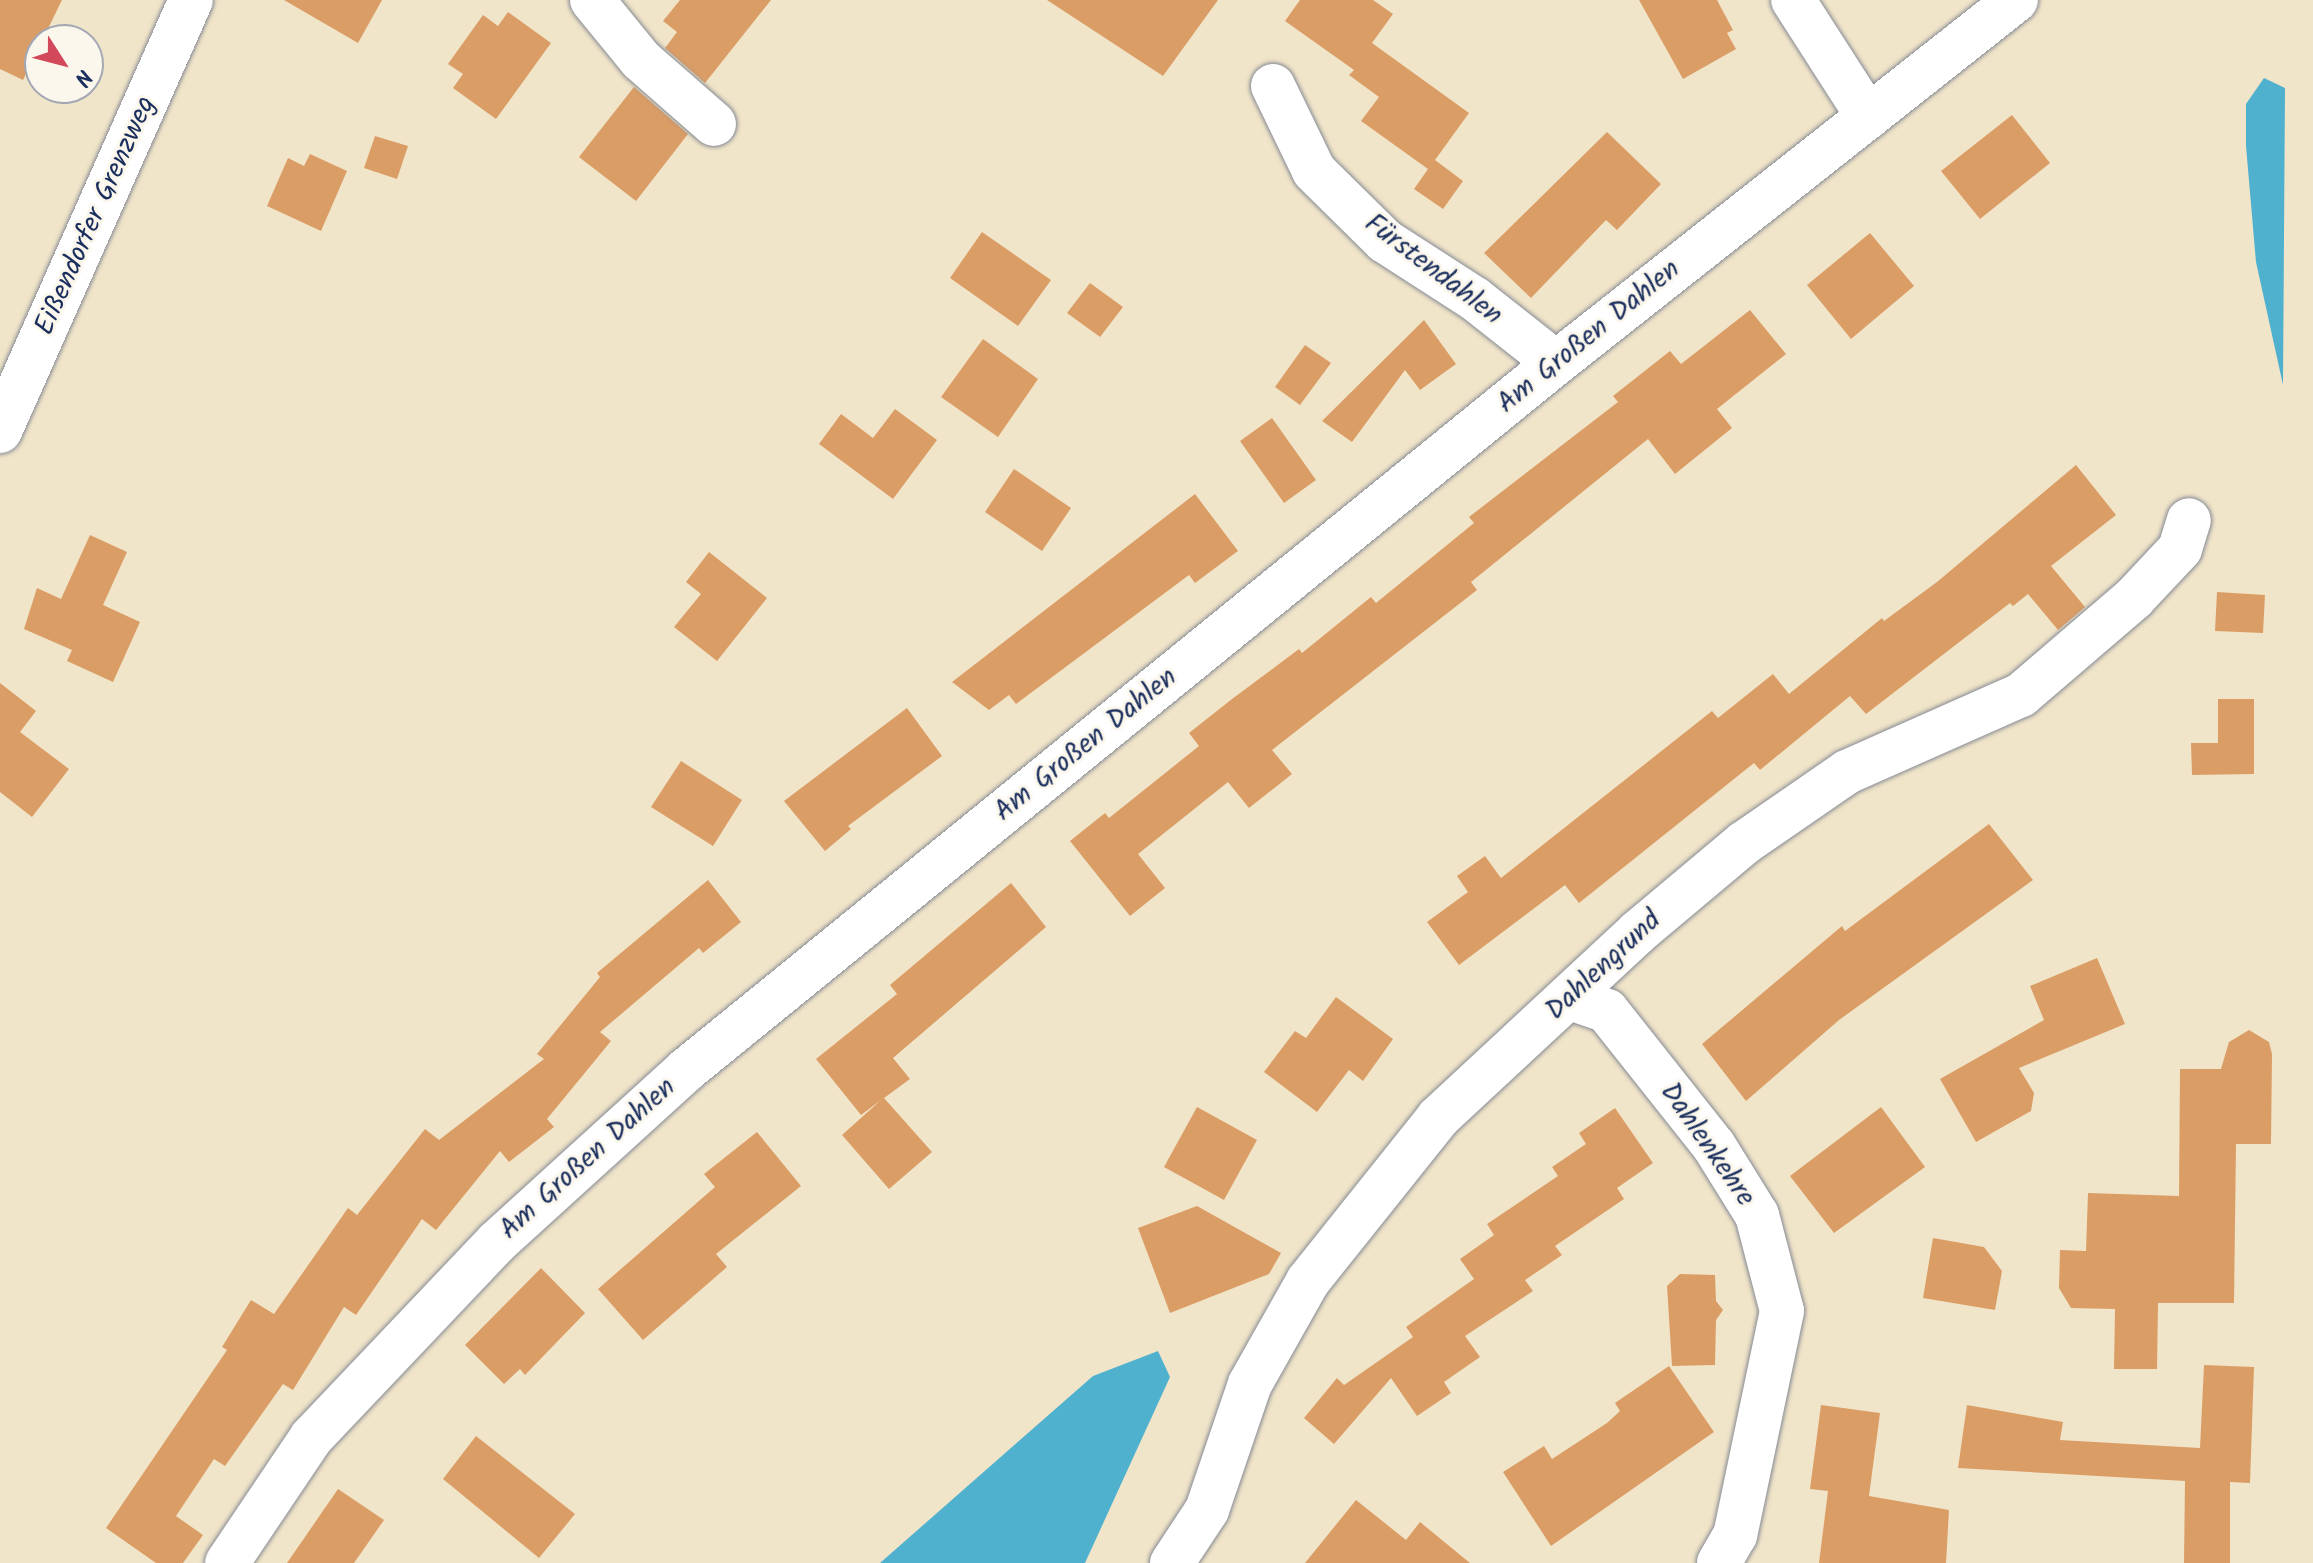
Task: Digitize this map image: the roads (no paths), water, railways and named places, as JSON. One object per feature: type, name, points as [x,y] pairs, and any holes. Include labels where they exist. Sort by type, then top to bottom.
[{"type":"street","name":"Eißendorfer Grenzweg","points":[[0,431],[191,0]]},
{"type":"street","points":[[592,0],[641,60],[714,124]]},
{"type":"street","points":[[1793,0],[1868,117]]},
{"type":"street","name":"Am Großen Dahlen","points":[[227,1563],[311,1438],[497,1242],[674,1081],[1556,363],[2016,0]]},
{"type":"street","name":"Fürstendahlen","points":[[1273,86],[1314,171],[1385,241],[1475,299],[1556,363]]},
{"type":"street","name":"Dahlengrund","points":[[1172,1563],[1207,1510],[1250,1384],[1308,1281],[1438,1118],[1638,932],[1744,843],[1847,772],[2021,695],[2134,598],[2180,549],[2189,520]]},
{"type":"street","name":"Dahlenkehre","points":[[1570,998],[1607,1011],[1714,1146],[1757,1215],[1782,1311],[1735,1535],[1719,1563]]},
{"type":"water","points":[[2264,78],[2285,88],[2283,385],[2256,262],[2246,146],[2246,104]]},
{"type":"water","points":[[1158,1351],[1170,1377],[1085,1563],[880,1563],[1093,1376]]}]
